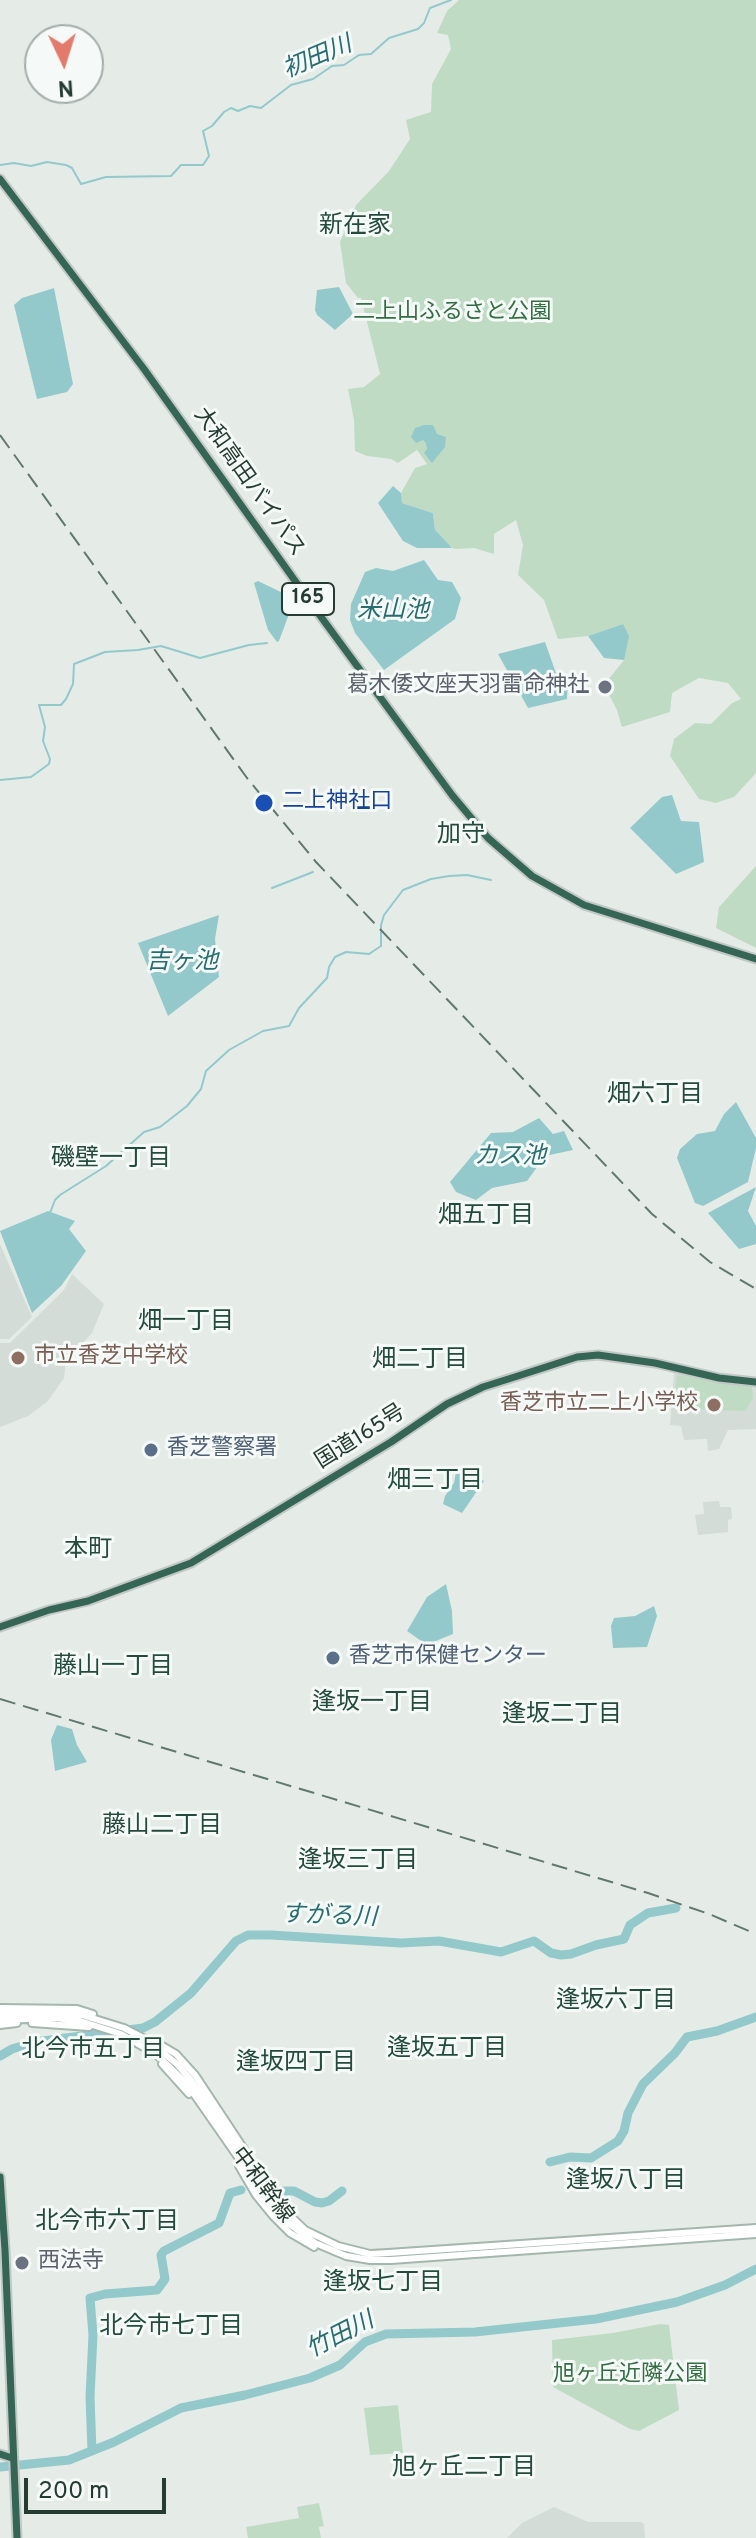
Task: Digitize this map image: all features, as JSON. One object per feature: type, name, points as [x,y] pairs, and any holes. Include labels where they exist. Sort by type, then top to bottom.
[{"type":"highway","name":"大和高田バイパス","points":[[0,179],[144,369],[452,795],[488,838],[532,876],[584,905],[756,959]]},
{"type":"highway","name":"国道165号","points":[[0,1627],[100,1597],[191,1563],[393,1441],[447,1404],[495,1383],[577,1357],[598,1355],[756,1382]]},
{"type":"highway","points":[[0,2177],[12,2459],[19,2538]]},
{"type":"highway","points":[[0,2454],[12,2459]]},
{"type":"main road","points":[[0,2017],[77,2009],[129,2026],[176,2054],[195,2075],[279,2201],[299,2225]]},
{"type":"main road","name":"中和幹線","points":[[0,2017],[56,2013],[82,2015],[124,2028],[147,2040],[190,2079],[279,2216],[315,2243],[330,2249],[370,2260],[391,2260],[756,2231]]},
{"type":"main road","points":[[0,2017],[20,2023],[61,2023],[108,2032],[157,2060],[177,2079],[274,2217],[302,2241],[316,2248],[330,2249]]},
{"type":"main road","name":"中和幹線","points":[[232,2145],[299,2225],[338,2246],[370,2254],[756,2231]]},
{"type":"shaded area","points":[[0,1244],[32,1317],[9,1339],[0,1339]]},
{"type":"shaded area","points":[[72,1274],[104,1304],[92,1333],[66,1361],[64,1378],[48,1401],[28,1416],[0,1427],[0,1343],[10,1343],[64,1290]]},
{"type":"shaded area","name":"香芝市立二上小学校","points":[[674,1373],[756,1386],[756,1429],[728,1430],[719,1449],[708,1451],[707,1439],[684,1440],[681,1426],[670,1425]]},
{"type":"shaded area","points":[[719,1501],[720,1507],[731,1507],[732,1519],[728,1520],[728,1532],[698,1535],[695,1515],[704,1514],[703,1502]]},
{"type":"shaded area","points":[[554,2507],[588,2522],[641,2522],[644,2524],[645,2538],[507,2538],[522,2523]]},
{"type":"green space","name":"二上山ふるさと公園","points":[[459,0],[756,0],[756,773],[734,797],[716,803],[699,799],[670,756],[674,739],[695,723],[711,724],[732,703],[741,699],[728,683],[699,678],[672,693],[670,712],[622,727],[604,685],[624,660],[623,624],[588,636],[558,639],[544,600],[518,575],[523,545],[516,520],[494,534],[494,554],[474,548],[454,549],[435,530],[433,513],[402,503],[401,493],[415,468],[427,464],[417,450],[398,463],[355,451],[354,420],[348,389],[364,387],[380,374],[361,298],[346,283],[340,242],[356,205],[389,171],[410,139],[406,120],[431,112],[432,84],[451,49],[448,35],[437,33],[447,11]]},
{"type":"green space","points":[[756,866],[756,948],[716,928],[719,907]]},
{"type":"green space","points":[[677,1375],[752,1387],[753,1398],[745,1411],[682,1409],[675,1391]]},
{"type":"green space","name":"旭ヶ丘近隣公園","points":[[669,2325],[679,2410],[639,2431],[553,2387],[552,2340]]},
{"type":"green space","points":[[398,2405],[403,2453],[370,2455],[364,2408]]},
{"type":"green space","points":[[319,2503],[324,2526],[319,2527],[321,2538],[248,2538],[246,2527],[299,2518],[297,2507]]},
{"type":"water","points":[[339,287],[353,314],[335,330],[315,310],[317,290]]},
{"type":"water","points":[[54,288],[73,384],[67,392],[37,399],[14,305],[22,298]]},
{"type":"water","points":[[433,425],[437,434],[446,437],[445,447],[432,463],[424,453],[426,443],[423,440],[416,443],[411,437],[415,428]]},
{"type":"water","points":[[393,486],[401,493],[402,503],[433,513],[435,530],[452,548],[417,548],[403,541],[378,503]]},
{"type":"water","name":"米山池","points":[[424,560],[438,580],[452,582],[461,598],[455,619],[384,670],[355,633],[350,620],[351,604],[365,572],[376,568],[393,571]]},
{"type":"water","points":[[258,581],[287,595],[292,606],[277,642],[268,630],[254,583]]},
{"type":"water","points":[[623,624],[629,636],[624,660],[604,658],[588,636]]},
{"type":"water","points":[[545,642],[557,676],[568,676],[567,699],[528,708],[498,654]]},
{"type":"water","points":[[672,795],[681,821],[699,822],[704,862],[676,874],[630,828],[662,797]]},
{"type":"water","name":"吉ヶ池","points":[[219,915],[215,939],[219,977],[168,1016],[138,943]]},
{"type":"water","points":[[736,1102],[756,1138],[748,1182],[703,1206],[695,1203],[677,1158],[680,1149],[697,1134],[715,1131],[724,1114]]},
{"type":"water","name":"カス池","points":[[539,1118],[553,1134],[564,1131],[573,1150],[545,1156],[527,1181],[492,1188],[476,1200],[456,1192],[450,1182],[491,1133],[513,1132]]},
{"type":"water","points":[[756,1187],[748,1211],[756,1226],[756,1244],[739,1249],[708,1213]]},
{"type":"water","points":[[48,1211],[75,1221],[69,1229],[86,1251],[61,1286],[32,1313],[0,1231]]},
{"type":"water","points":[[457,1466],[484,1481],[462,1513],[443,1504],[454,1483]]},
{"type":"water","points":[[446,1584],[453,1634],[424,1643],[407,1631],[427,1597]]},
{"type":"water","points":[[654,1606],[657,1616],[647,1647],[613,1648],[611,1626],[614,1618],[635,1616]]},
{"type":"water","points":[[57,1725],[72,1729],[87,1762],[55,1771],[51,1740]]},
{"type":"waterway","name":"初田川","points":[[0,165],[14,163],[31,166],[47,162],[66,165],[72,168],[81,184],[106,177],[171,176],[181,165],[203,165],[209,156],[203,131],[224,112],[231,108],[238,111],[250,106],[261,108],[291,85],[313,79],[332,66],[344,65],[359,55],[371,54],[389,38],[418,29],[430,8],[451,0]]},
{"type":"waterway","points":[[0,780],[31,777],[49,764],[39,705],[61,705],[73,684],[74,664],[105,652],[161,646],[200,658],[267,643]]},
{"type":"waterway","points":[[272,888],[313,872]]},
{"type":"waterway","points":[[50,1213],[60,1195],[106,1166],[144,1132],[160,1127],[187,1106],[201,1089],[206,1071],[229,1050],[263,1031],[289,1026],[299,1008],[327,978],[335,957],[346,952],[369,954],[381,946],[384,915],[403,890],[449,876],[467,875],[491,880]]},
{"type":"waterway","name":"すがる川","points":[[0,2056],[35,2042],[143,2028],[191,1993],[236,1941],[248,1935],[401,1943],[439,1941],[501,1952],[534,1941],[551,1953],[561,1955],[624,1939],[630,1925],[648,1913],[676,1908]]},
{"type":"waterway","name":"竹田川","points":[[550,2162],[570,2157],[591,2158],[618,2141],[643,2084],[687,2037],[717,2031],[756,2017]]},
{"type":"waterway","name":"竹田川","points":[[92,2451],[90,2397],[93,2335],[90,2298],[157,2290],[165,2279],[161,2255],[164,2251],[219,2223],[230,2193],[241,2190]]},
{"type":"waterway","name":"竹田川","points":[[281,2191],[294,2191],[322,2203],[342,2191]]},
{"type":"waterway","name":"竹田川","points":[[0,2467],[69,2460],[114,2442],[181,2408],[310,2378],[340,2365],[365,2342],[386,2334],[475,2332],[596,2319],[677,2302],[725,2285],[756,2269]]},
{"type":"railway","points":[[0,435],[247,778],[316,862],[652,1214],[710,1262],[756,1289]]},
{"type":"railway","points":[[0,1699],[648,1893],[756,1934]]},
{"type":"place","name":"葛木倭文座天羽雷命神社","points":[[605,687]]},
{"type":"place","name":"二上神社口","points":[[264,803]]},
{"type":"place","name":"市立香芝中学校","points":[[18,1358]]},
{"type":"place","name":"香芝市立二上小学校","points":[[714,1405]]},
{"type":"place","name":"香芝警察署","points":[[151,1450]]},
{"type":"place","name":"香芝市保健センター","points":[[333,1658]]},
{"type":"place","name":"西法寺","points":[[22,2263]]},
{"type":"district","name":"新在家","points":[[355,227]]},
{"type":"district","name":"加守","points":[[461,836]]},
{"type":"district","name":"畑六丁目","points":[[655,1096]]},
{"type":"district","name":"磯壁一丁目","points":[[111,1160]]},
{"type":"district","name":"畑五丁目","points":[[486,1217]]},
{"type":"district","name":"畑一丁目","points":[[186,1323]]},
{"type":"district","name":"畑二丁目","points":[[420,1361]]},
{"type":"district","name":"畑三丁目","points":[[435,1482]]},
{"type":"district","name":"本町","points":[[88,1551]]},
{"type":"district","name":"藤山一丁目","points":[[113,1668]]},
{"type":"district","name":"逢坂一丁目","points":[[372,1704]]},
{"type":"district","name":"逢坂二丁目","points":[[562,1716]]},
{"type":"district","name":"藤山二丁目","points":[[162,1827]]},
{"type":"district","name":"逢坂三丁目","points":[[358,1862]]},
{"type":"district","name":"逢坂六丁目","points":[[616,2002]]},
{"type":"district","name":"逢坂五丁目","points":[[447,2050]]},
{"type":"district","name":"北今市五丁目","points":[[93,2051]]},
{"type":"district","name":"逢坂四丁目","points":[[296,2064]]},
{"type":"district","name":"逢坂八丁目","points":[[626,2182]]},
{"type":"district","name":"北今市六丁目","points":[[107,2223]]},
{"type":"district","name":"逢坂七丁目","points":[[383,2284]]},
{"type":"district","name":"北今市七丁目","points":[[171,2328]]},
{"type":"district","name":"旭ヶ丘二丁目","points":[[464,2469]]}]
